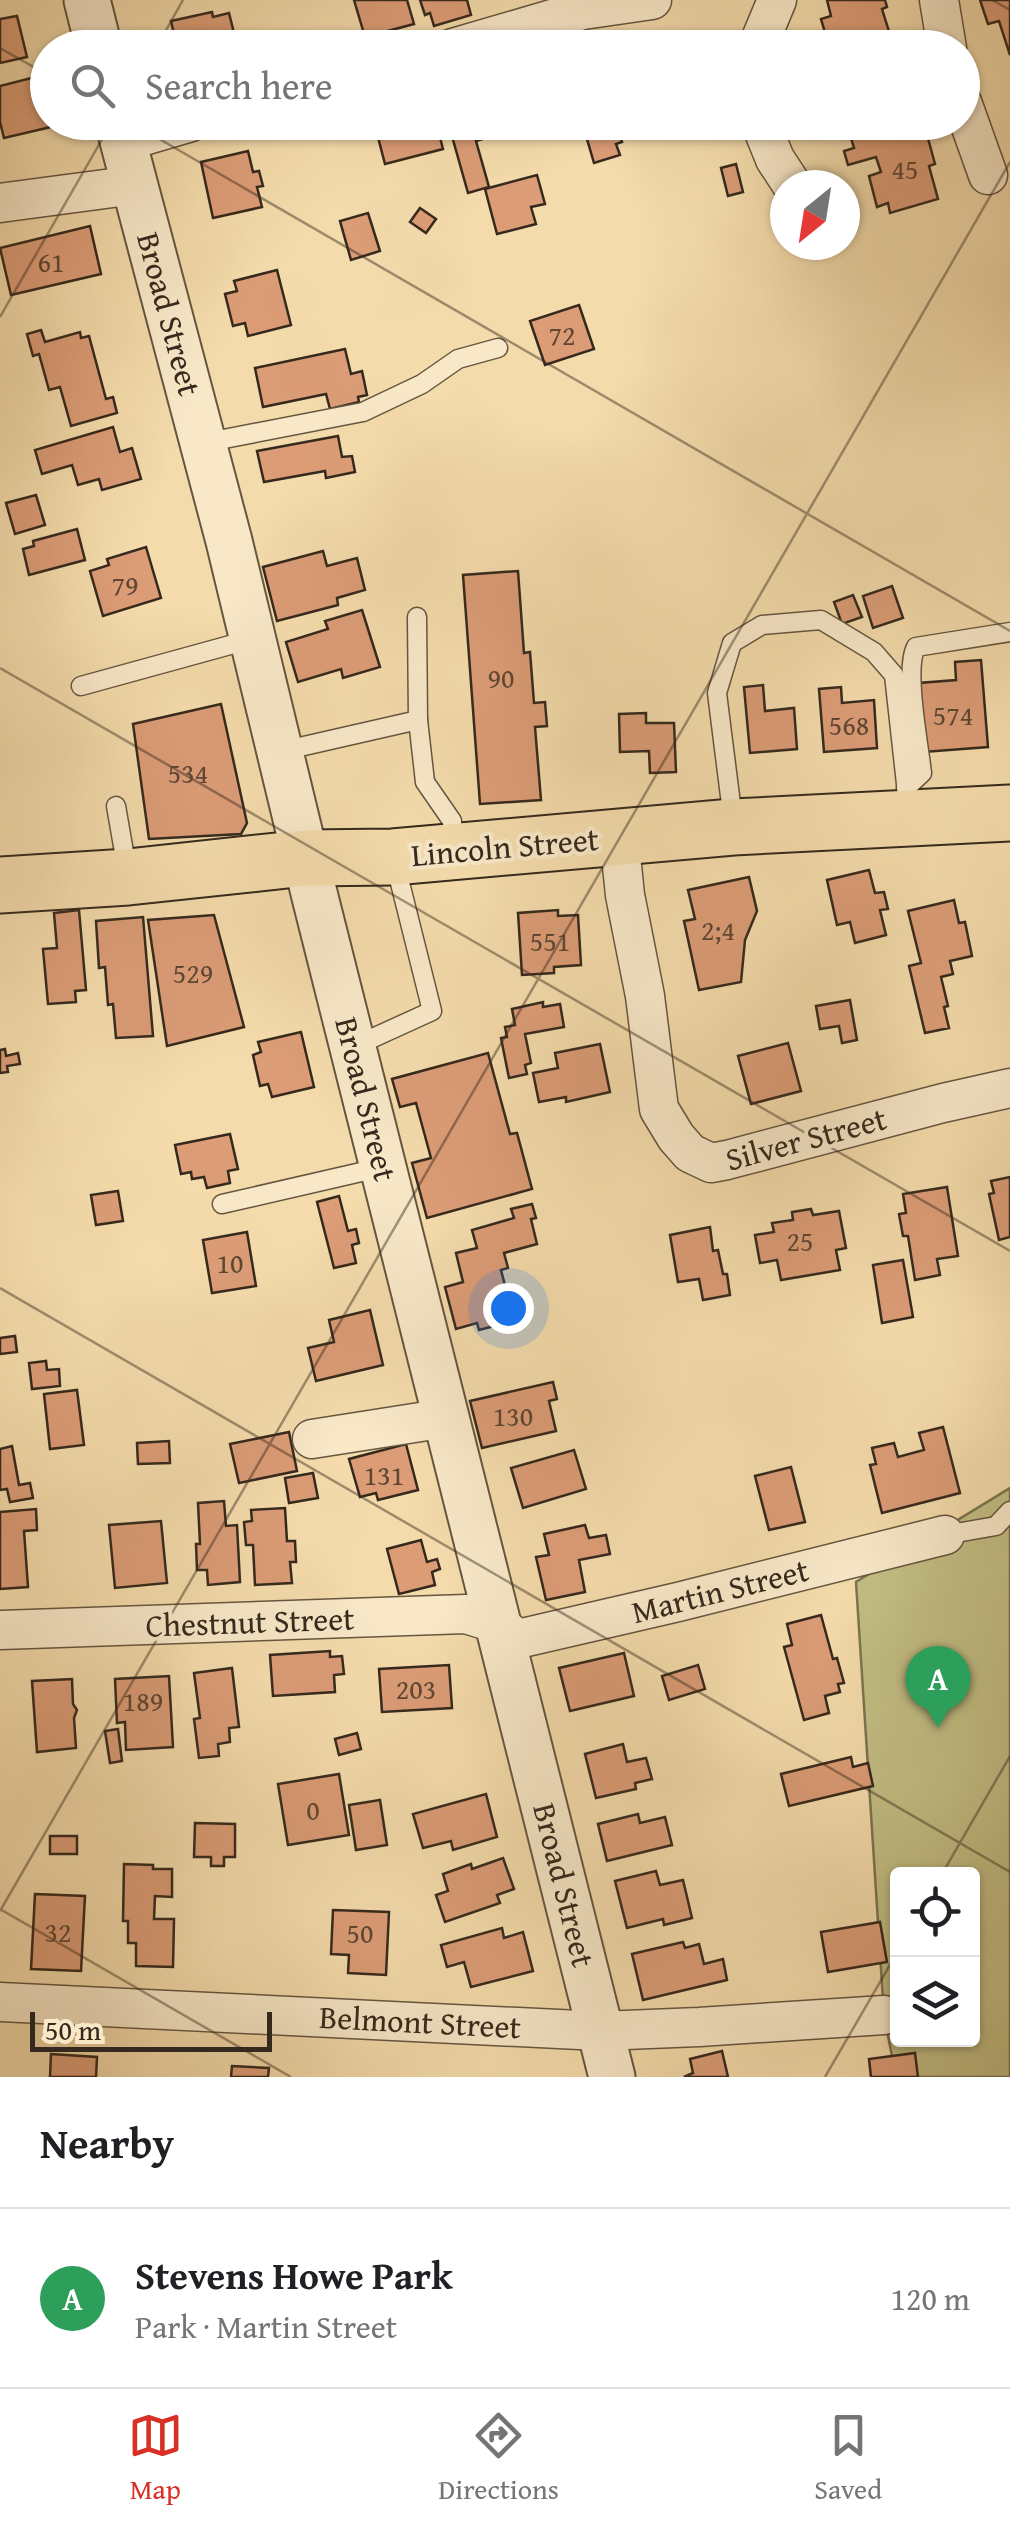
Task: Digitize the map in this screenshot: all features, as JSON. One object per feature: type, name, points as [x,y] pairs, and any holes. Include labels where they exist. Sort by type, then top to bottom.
[{"type":"main road","name":"Lincoln Street","points":[[0,884],[733,827],[908,802],[1010,813]]},
{"type":"street","points":[[87,0],[94,30]]},
{"type":"street","points":[[507,30],[581,5],[652,0]]},
{"type":"street","points":[[764,30],[777,0]]},
{"type":"street","points":[[939,0],[945,30]]},
{"type":"street","points":[[0,203],[149,140]]},
{"type":"street","points":[[767,140],[782,170]]},
{"type":"street","points":[[976,140],[988,175]]},
{"type":"street","name":"Broad Street","points":[[125,150],[203,443],[612,2077]]},
{"type":"street","name":"Silver Street","points":[[619,837],[646,996],[659,1109],[690,1153],[711,1164],[1010,1088]]},
{"type":"street","points":[[312,1439],[446,1418]]},
{"type":"street","name":"Martin Street","points":[[498,1624],[518,1639],[945,1535]]},
{"type":"street","name":"Chestnut Street","points":[[0,1630],[466,1614],[498,1624]]},
{"type":"street","name":"Belmont Street","points":[[0,2002],[600,2031],[884,2016]]},
{"type":"lane","points":[[203,443],[363,412],[422,384],[458,359],[498,348]]},
{"type":"lane","points":[[417,616],[418,720],[425,782],[452,821],[454,851]]},
{"type":"lane","points":[[733,827],[718,692],[732,643],[762,625],[821,620],[866,646],[894,675],[908,802]]},
{"type":"lane","points":[[908,802],[922,773],[911,677],[916,647],[1010,632]]},
{"type":"lane","points":[[81,686],[252,639]]},
{"type":"lane","points":[[280,751],[418,720]]},
{"type":"lane","points":[[116,806],[128,877]]},
{"type":"lane","points":[[353,1047],[432,1011],[393,856]]},
{"type":"lane","points":[[222,1204],[383,1167]]},
{"type":"lane","points":[[945,1535],[996,1526],[1010,1510]]},
{"type":"shaded area","points":[[1010,1488],[1010,2077],[896,2077],[890,2047],[980,2047],[980,1867],[890,1867],[890,2046],[884,2015],[856,1582]]},
{"type":"building","points":[[354,0],[407,0],[414,24],[391,30],[363,30]]},
{"type":"building","points":[[420,0],[467,0],[471,15],[434,26]]},
{"type":"building","points":[[827,0],[885,0],[887,7],[882,9],[889,30],[824,30],[821,19],[831,16]]},
{"type":"building","points":[[980,0],[1010,0],[1010,55],[999,21],[988,24]]},
{"type":"building","points":[[212,12],[213,17],[229,13],[233,30],[173,30],[171,21]]},
{"type":"building","points":[[17,16],[27,57],[0,63],[0,19]]},
{"type":"building","points":[[30,78],[30,132],[4,138],[0,86]]},
{"type":"building","points":[[379,140],[441,140],[443,149],[385,164]]},
{"type":"building","points":[[453,140],[479,140],[476,141],[489,187],[468,193]]},
{"type":"building","points":[[587,140],[621,140],[616,144],[620,155],[594,163]]},
{"type":"building","points":[[852,140],[928,140],[935,164],[929,166],[938,199],[890,213],[888,203],[877,207],[869,176],[881,172],[876,157],[848,165],[844,151],[854,148]]},
{"type":"building","points":[[248,151],[253,172],[259,171],[263,186],[257,187],[262,207],[213,218],[201,162]]},
{"type":"building","points":[[736,164],[743,192],[728,196],[721,168]]},
{"type":"building","points":[[537,175],[545,204],[531,207],[536,224],[497,234],[485,189]]},
{"type":"building","points":[[420,208],[436,219],[426,233],[410,222]]},
{"type":"building","points":[[368,213],[380,251],[351,260],[340,221]]},
{"type":"building","points":[[90,226],[101,274],[11,295],[0,248]]},
{"type":"building","points":[[277,270],[291,325],[248,336],[245,323],[233,326],[225,294],[237,291],[234,281]]},
{"type":"building","points":[[579,305],[594,349],[545,365],[530,321]]},
{"type":"building","points":[[41,330],[45,342],[80,332],[81,338],[89,336],[106,399],[113,397],[117,413],[71,426],[60,387],[49,390],[39,354],[33,356],[27,334]]},
{"type":"building","points":[[345,349],[351,374],[362,371],[367,395],[358,397],[359,402],[330,409],[326,394],[263,407],[255,368]]},
{"type":"building","points":[[113,427],[120,452],[132,448],[141,479],[102,490],[99,479],[78,485],[72,465],[42,474],[35,450]]},
{"type":"building","points":[[338,436],[342,457],[352,456],[355,472],[326,478],[325,471],[264,482],[257,451]]},
{"type":"building","points":[[36,495],[45,525],[15,534],[6,503]]},
{"type":"building","points":[[77,529],[85,560],[29,575],[23,549],[34,546],[33,541]]},
{"type":"building","points":[[146,547],[161,598],[103,616],[90,571],[109,565],[107,559]]},
{"type":"building","points":[[323,551],[327,566],[357,558],[365,590],[337,598],[338,605],[277,621],[263,567]]},
{"type":"building","points":[[518,571],[524,653],[530,652],[534,703],[545,702],[547,726],[535,727],[541,800],[480,804],[463,575]]},
{"type":"building","points":[[892,586],[903,618],[873,628],[863,596]]},
{"type":"building","points":[[853,595],[862,617],[842,624],[834,602]]},
{"type":"building","points":[[362,610],[380,667],[343,678],[341,669],[298,682],[286,642],[328,629],[325,621]]},
{"type":"building","points":[[981,660],[988,747],[924,752],[919,683],[956,680],[955,662]]},
{"type":"building","points":[[763,685],[765,711],[794,708],[797,749],[750,753],[744,687]]},
{"type":"building","points":[[841,687],[842,703],[874,700],[877,748],[824,752],[819,689]]},
{"type":"building","points":[[221,704],[247,823],[241,834],[149,839],[133,724]]},
{"type":"building","points":[[646,713],[646,723],[674,723],[676,772],[650,773],[649,751],[620,752],[619,714]]},
{"type":"building","points":[[869,870],[875,893],[884,892],[888,909],[880,910],[886,935],[855,943],[850,922],[837,925],[827,880]]},
{"type":"building","points":[[749,877],[757,911],[745,940],[741,982],[699,990],[684,921],[695,919],[688,890]]},
{"type":"building","points":[[954,900],[959,923],[965,922],[972,956],[950,961],[953,974],[941,977],[949,1028],[925,1033],[909,966],[921,963],[908,911]]},
{"type":"building","points":[[79,910],[86,990],[75,991],[76,1002],[48,1004],[43,949],[57,948],[54,913]]},
{"type":"building","points":[[558,910],[558,916],[578,915],[581,965],[554,967],[554,973],[522,975],[518,913]]},
{"type":"building","points":[[214,915],[244,1027],[167,1046],[148,920]]},
{"type":"building","points":[[143,917],[153,1036],[116,1038],[105,967],[99,968],[96,921]]},
{"type":"building","points":[[850,1000],[857,1040],[842,1043],[839,1026],[820,1029],[816,1006]]},
{"type":"building","points":[[543,1002],[543,1007],[560,1004],[564,1027],[525,1034],[531,1063],[525,1065],[527,1074],[509,1078],[501,1038],[507,1037],[505,1027],[515,1025],[512,1009]]},
{"type":"building","points":[[301,1032],[314,1087],[272,1097],[268,1084],[260,1086],[253,1055],[261,1052],[258,1042]]},
{"type":"building","points":[[788,1043],[801,1091],[751,1104],[738,1056]]},
{"type":"building","points":[[600,1044],[610,1092],[566,1102],[566,1097],[539,1102],[533,1073],[558,1068],[555,1053]]},
{"type":"building","points":[[5,1049],[6,1056],[18,1053],[20,1064],[7,1066],[8,1072],[0,1073],[0,1050]]},
{"type":"building","points":[[488,1053],[510,1134],[517,1133],[532,1189],[427,1218],[412,1163],[431,1158],[416,1103],[400,1107],[392,1079]]},
{"type":"building","points":[[230,1134],[238,1169],[228,1171],[230,1183],[207,1188],[204,1177],[192,1179],[191,1172],[181,1174],[175,1145]]},
{"type":"building","points":[[1010,1177],[1010,1237],[999,1240],[989,1194],[994,1193],[991,1181]]},
{"type":"building","points":[[947,1187],[958,1256],[937,1259],[940,1275],[915,1280],[908,1236],[903,1236],[899,1214],[906,1213],[903,1194]]},
{"type":"building","points":[[118,1191],[123,1221],[96,1225],[91,1195]]},
{"type":"building","points":[[339,1196],[348,1231],[356,1229],[359,1243],[352,1245],[356,1263],[334,1268],[317,1202]]},
{"type":"building","points":[[532,1204],[537,1244],[504,1253],[508,1268],[501,1270],[512,1312],[496,1317],[498,1325],[479,1330],[477,1323],[456,1329],[445,1287],[463,1282],[456,1253],[477,1248],[472,1230],[514,1218],[511,1209]]},
{"type":"building","points":[[811,1209],[813,1215],[839,1211],[846,1248],[836,1250],[840,1270],[781,1280],[777,1260],[760,1263],[755,1235],[774,1232],[772,1223],[793,1220],[792,1212]]},
{"type":"building","points":[[710,1227],[713,1251],[718,1250],[730,1295],[703,1300],[699,1279],[678,1282],[670,1235]]},
{"type":"building","points":[[247,1232],[256,1286],[212,1293],[203,1240]]},
{"type":"building","points":[[903,1260],[913,1317],[882,1323],[873,1265]]},
{"type":"building","points":[[370,1310],[383,1365],[316,1381],[308,1348],[334,1342],[329,1320]]},
{"type":"building","points":[[15,1336],[17,1352],[0,1354],[0,1338]]},
{"type":"building","points":[[46,1361],[47,1370],[59,1369],[60,1386],[32,1389],[29,1363]]},
{"type":"building","points":[[553,1382],[557,1399],[549,1401],[556,1431],[482,1448],[470,1401]]},
{"type":"building","points":[[77,1390],[84,1445],[50,1449],[44,1394]]},
{"type":"building","points":[[943,1427],[960,1493],[882,1513],[870,1465],[876,1464],[872,1448],[894,1443],[898,1457],[924,1450],[919,1433]]},
{"type":"building","points":[[289,1432],[297,1471],[239,1483],[230,1444]]},
{"type":"building","points":[[169,1441],[170,1463],[138,1464],[137,1443]]},
{"type":"building","points":[[406,1444],[418,1490],[378,1500],[376,1493],[360,1497],[349,1459]]},
{"type":"building","points":[[12,1446],[19,1485],[30,1483],[33,1498],[10,1502],[7,1489],[0,1490],[0,1449]]},
{"type":"building","points":[[574,1450],[586,1489],[523,1508],[511,1468]]},
{"type":"building","points":[[791,1467],[805,1522],[769,1530],[755,1476]]},
{"type":"building","points":[[313,1473],[318,1498],[289,1503],[285,1478]]},
{"type":"building","points":[[224,1501],[226,1526],[237,1525],[240,1582],[208,1585],[207,1570],[197,1570],[198,1503]]},
{"type":"building","points":[[285,1508],[287,1541],[295,1541],[296,1562],[290,1562],[292,1583],[255,1585],[253,1545],[246,1545],[244,1522],[252,1521],[251,1510]]},
{"type":"building","points":[[36,1509],[37,1530],[24,1531],[28,1587],[0,1589],[0,1512]]},
{"type":"building","points":[[161,1521],[167,1583],[115,1588],[109,1525]]},
{"type":"building","points":[[585,1525],[589,1538],[606,1535],[610,1554],[579,1560],[585,1592],[546,1600],[536,1557],[549,1555],[544,1534]]},
{"type":"building","points":[[421,1540],[427,1562],[437,1559],[440,1569],[432,1572],[435,1585],[399,1594],[387,1549]]},
{"type":"building","points":[[821,1615],[844,1683],[838,1684],[840,1692],[825,1696],[829,1713],[804,1720],[784,1647],[792,1645],[787,1624]]},
{"type":"building","points":[[330,1651],[330,1657],[342,1656],[344,1674],[334,1675],[335,1692],[273,1696],[270,1655]]},
{"type":"building","points":[[624,1653],[634,1696],[570,1711],[559,1668]]},
{"type":"building","points":[[449,1665],[452,1708],[382,1712],[379,1669]]},
{"type":"building","points":[[698,1665],[705,1689],[669,1700],[662,1676]]},
{"type":"building","points":[[232,1668],[239,1727],[229,1728],[230,1742],[218,1744],[219,1756],[199,1758],[194,1719],[200,1718],[194,1673]]},
{"type":"building","points":[[169,1676],[173,1747],[126,1750],[125,1722],[117,1723],[115,1679]]},
{"type":"building","points":[[72,1679],[77,1710],[76,1748],[37,1752],[32,1681]]},
{"type":"building","points":[[118,1729],[122,1761],[110,1763],[105,1731]]},
{"type":"building","points":[[357,1733],[361,1749],[339,1755],[335,1739]]},
{"type":"building","points":[[623,1744],[627,1762],[646,1758],[652,1779],[635,1783],[636,1789],[596,1798],[585,1754]]},
{"type":"building","points":[[851,1757],[853,1767],[868,1763],[873,1786],[789,1806],[781,1774]]},
{"type":"building","points":[[339,1774],[349,1835],[288,1845],[278,1784]]},
{"type":"building","points":[[486,1794],[497,1837],[453,1850],[451,1841],[423,1848],[413,1814]]},
{"type":"building","points":[[380,1800],[387,1845],[356,1850],[349,1805]]},
{"type":"building","points":[[638,1814],[640,1823],[665,1817],[672,1845],[607,1861],[598,1824]]},
{"type":"building","points":[[195,1823],[235,1824],[235,1857],[224,1857],[224,1866],[211,1866],[211,1857],[194,1857]]},
{"type":"building","points":[[50,1836],[77,1836],[77,1854],[50,1854]]},
{"type":"building","points":[[503,1858],[514,1889],[497,1895],[500,1903],[445,1922],[436,1895],[448,1891],[443,1874]]},
{"type":"building","points":[[124,1864],[172,1869],[172,1897],[155,1896],[154,1919],[174,1919],[173,1967],[136,1966],[136,1943],[128,1943],[128,1921],[123,1921]]},
{"type":"building","points":[[656,1871],[660,1885],[683,1880],[692,1918],[664,1925],[663,1919],[627,1928],[615,1881]]},
{"type":"building","points":[[35,1894],[85,1896],[81,1971],[31,1969]]},
{"type":"building","points":[[333,1910],[389,1912],[386,1975],[348,1973],[349,1955],[331,1954]]},
{"type":"building","points":[[880,1922],[887,1962],[828,1972],[821,1932]]},
{"type":"building","points":[[502,1928],[504,1938],[523,1932],[533,1971],[471,1987],[464,1962],[447,1967],[441,1945]]},
{"type":"building","points":[[683,1942],[685,1948],[699,1944],[704,1964],[723,1959],[727,1980],[643,2000],[632,1954]]},
{"type":"building","points":[[722,2051],[728,2077],[684,2077],[693,2073],[690,2059]]},
{"type":"building","points":[[915,2053],[918,2077],[871,2077],[869,2059]]},
{"type":"building","points":[[51,2054],[97,2057],[96,2077],[50,2077]]},
{"type":"building","points":[[232,2066],[269,2068],[268,2077],[231,2077]]},
{"type":"place","name":"Stevens Howe Park","points":[[938,1728]]}]
